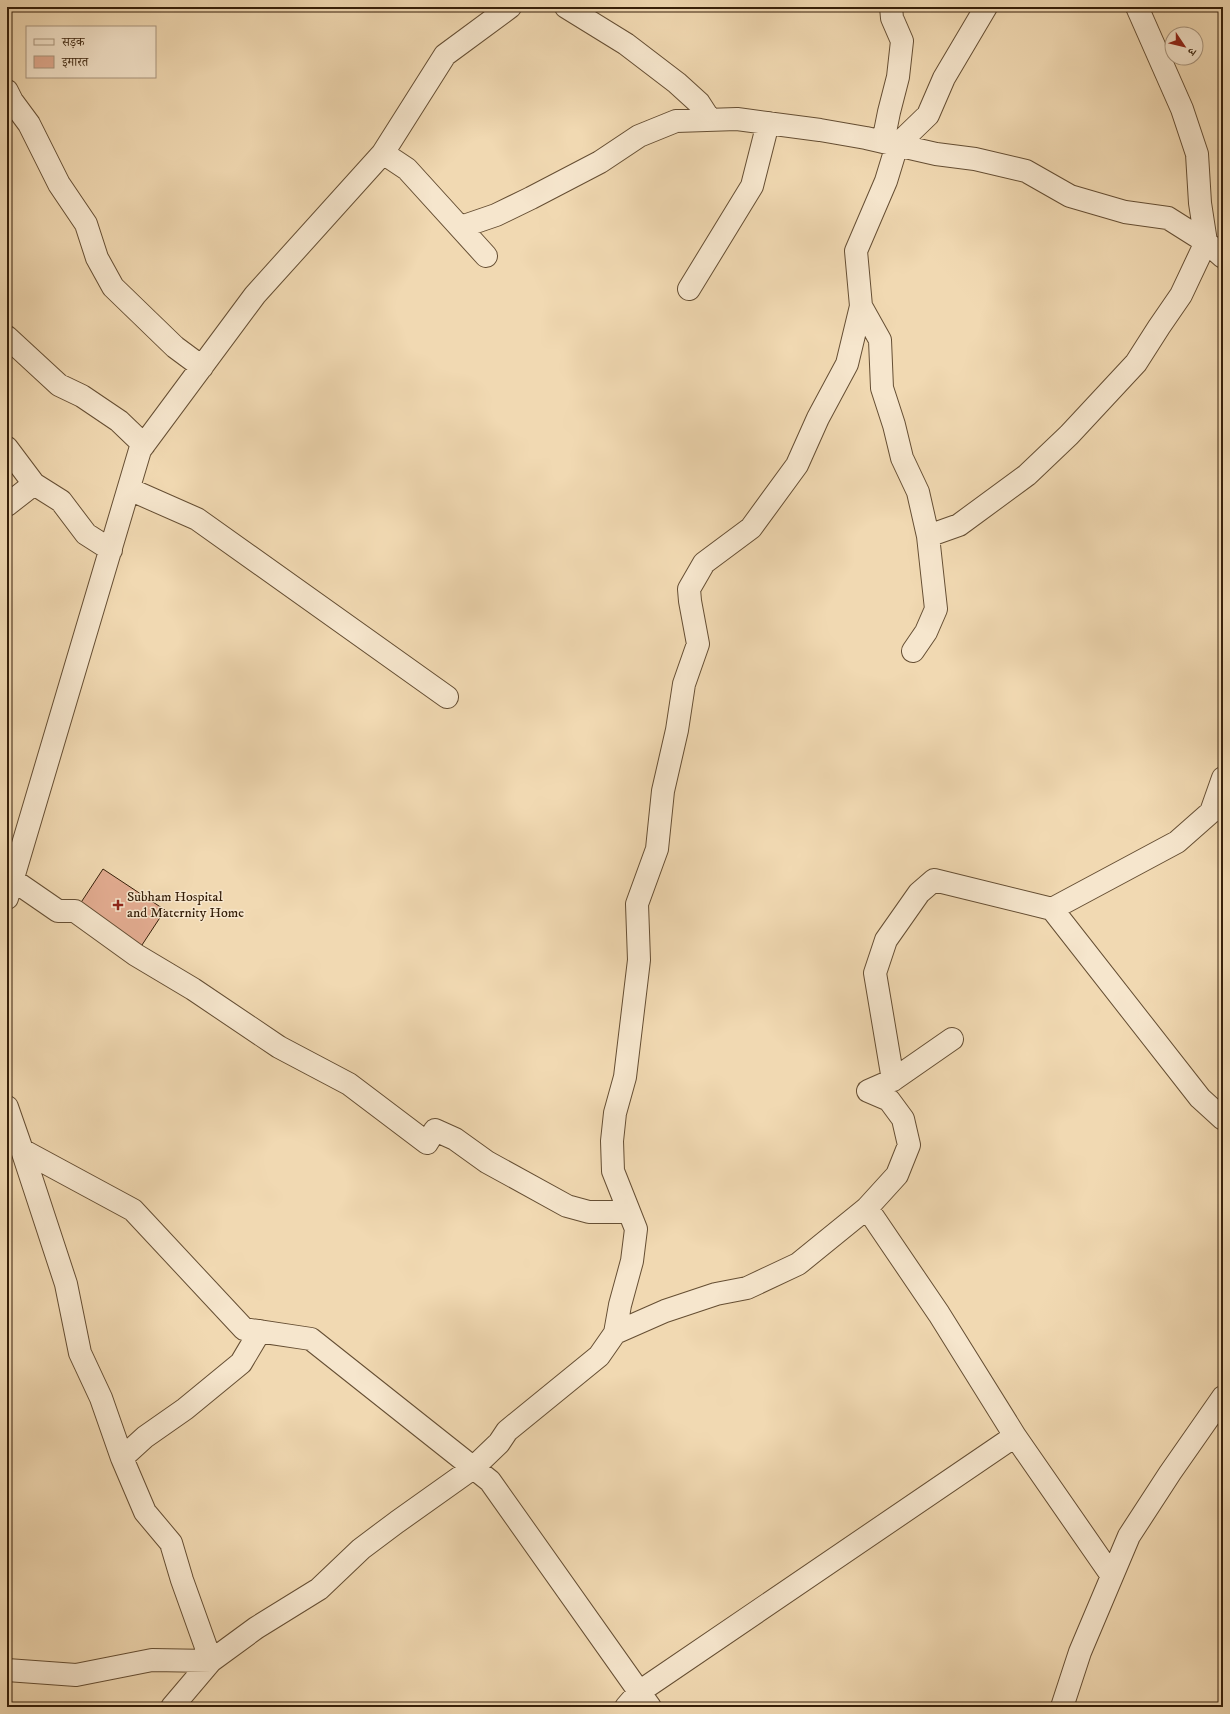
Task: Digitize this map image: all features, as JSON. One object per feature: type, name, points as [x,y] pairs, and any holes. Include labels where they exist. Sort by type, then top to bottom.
[{"type":"street","points":[[510,7],[445,55],[383,153],[255,295],[140,450],[10,889],[58,910],[75,911],[136,955],[193,989],[279,1047],[349,1084],[427,1143],[435,1130],[455,1139],[487,1162],[567,1206],[589,1212],[628,1212]]},
{"type":"street","points":[[566,7],[626,44],[667,75],[699,102],[710,120]]},
{"type":"street","points":[[172,1707],[211,1661],[256,1628],[318,1589],[361,1549],[473,1468],[499,1442],[507,1431],[599,1356],[616,1333],[620,1306],[632,1261],[636,1229],[613,1171],[612,1141],[615,1113],[625,1077],[639,960],[637,904],[657,849],[663,791],[677,730],[684,684],[698,644],[690,601],[690,589],[704,563],[751,528],[797,465],[818,418],[847,364],[861,306],[856,251],[886,181],[890,144],[889,112],[898,77],[902,41],[892,18],[891,7]]},
{"type":"street","points":[[890,144],[928,115],[944,78],[986,7]]},
{"type":"street","points":[[1136,7],[1182,109],[1198,154],[1200,203],[1215,243],[1223,257]]},
{"type":"street","points":[[7,91],[12,101],[29,124],[59,184],[86,224],[97,258],[113,287],[175,347],[202,367]]},
{"type":"street","points":[[461,226],[496,215],[531,198],[600,162],[640,136],[676,121],[737,119],[820,130],[936,154],[975,158],[1026,171],[1070,196],[1125,212],[1168,218],[1215,243]]},
{"type":"street","points":[[689,289],[752,186],[768,123]]},
{"type":"street","points":[[383,153],[407,169],[461,226],[486,256]]},
{"type":"street","points":[[928,536],[959,525],[1027,474],[1069,435],[1136,363],[1215,243]]},
{"type":"street","points":[[861,306],[880,340],[882,388],[894,425],[902,458],[918,492],[928,536],[936,609],[926,632],[913,651]]},
{"type":"street","points":[[7,337],[59,384],[82,396],[119,421],[144,445]]},
{"type":"street","points":[[7,448],[34,484],[61,501],[86,534],[111,550]]},
{"type":"street","points":[[7,505],[34,484]]},
{"type":"street","points":[[129,489],[197,519],[447,697]]},
{"type":"street","points":[[1052,908],[1178,842],[1217,810],[1223,778]]},
{"type":"street","points":[[893,1080],[875,973],[886,940],[919,893],[934,880],[1052,908],[1200,1098],[1223,1119]]},
{"type":"street","points":[[616,1333],[665,1311],[716,1294],[746,1288],[798,1264],[867,1208],[897,1175],[909,1145],[903,1119],[889,1100],[868,1091],[893,1080],[952,1039]]},
{"type":"street","points":[[7,1107],[66,1284],[80,1353],[101,1398],[122,1458],[145,1512],[171,1543],[182,1580],[211,1661]]},
{"type":"street","points":[[22,1150],[133,1210],[244,1329],[311,1339],[490,1481],[638,1702],[1015,1436]]},
{"type":"street","points":[[867,1208],[939,1314],[1015,1436],[1112,1576]]},
{"type":"street","points":[[122,1458],[145,1438],[185,1409],[242,1363],[260,1331]]},
{"type":"street","points":[[1062,1707],[1080,1652],[1129,1536],[1170,1473],[1223,1397]]},
{"type":"street","points":[[7,1670],[76,1675],[152,1660],[211,1661]]},
{"type":"building","points":[[103,869],[165,910],[140,948],[78,907]]},
{"type":"place","name":"Subham Hospital and Maternity Home","points":[[118,905]]}]
